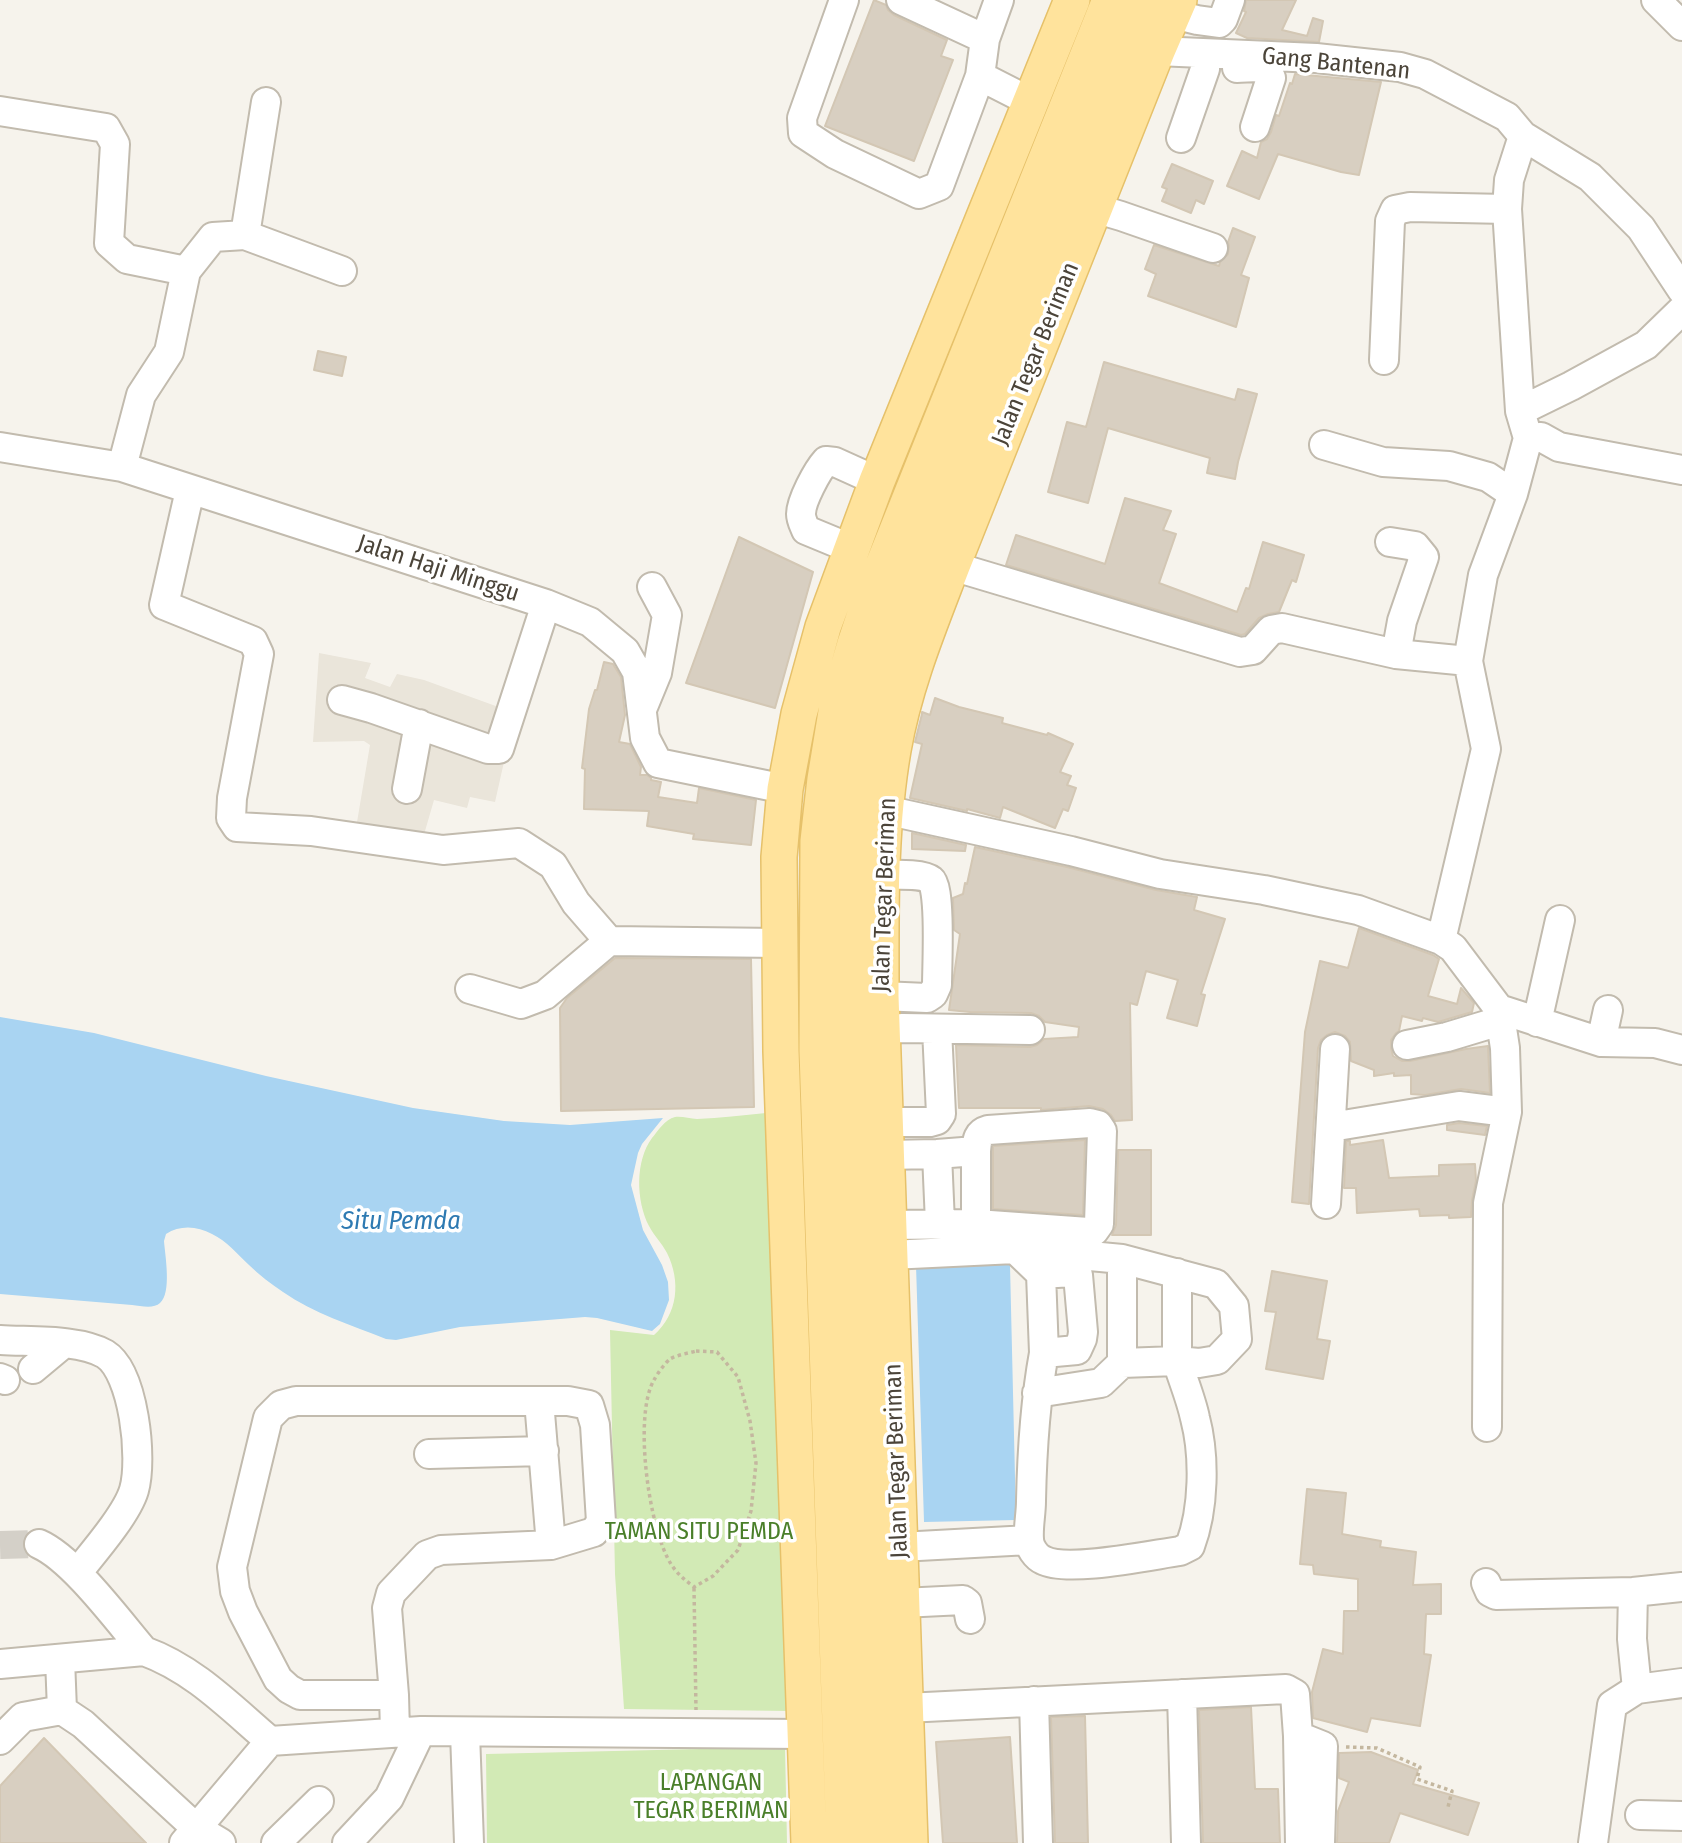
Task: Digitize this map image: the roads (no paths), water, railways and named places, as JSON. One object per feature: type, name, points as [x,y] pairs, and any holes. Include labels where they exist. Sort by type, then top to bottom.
[{"type":"main road","points":[[809,1843],[781,1051],[779,857],[785,789],[799,714],[823,626],[877,481],[1072,0]]},
{"type":"main road","name":"Jalan Tegar Beriman","points":[[910,1843],[902,1603],[883,1548],[844,1364],[817,1051],[818,841],[837,705],[872,593],[1110,0]]},
{"type":"main road","name":"Jalan Tegar Beriman","points":[[844,1843],[844,1364],[885,810],[893,749],[904,700],[952,566],[1154,59],[1165,5]]},
{"type":"main road","name":"Jalan Tegar Beriman","points":[[877,1843],[889,1240],[886,1138],[871,1019],[852,812],[860,752],[885,645],[1165,5]]},
{"type":"main road","points":[[781,1051],[817,1051]]},
{"type":"street","points":[[844,0],[802,118],[803,133],[835,154],[919,194],[939,186],[980,76],[985,39],[999,0]]},
{"type":"street","points":[[901,0],[985,39]]},
{"type":"street","points":[[1165,5],[1197,20],[1219,23],[1230,0]]},
{"type":"street","points":[[1656,0],[1682,26]]},
{"type":"street","name":"Gang Bantenan","points":[[1154,59],[1316,58],[1400,67],[1425,74],[1507,117],[1523,136],[1590,177],[1641,228],[1682,290]]},
{"type":"street","points":[[1154,59],[1205,69],[1264,68],[1271,78],[1255,127]]},
{"type":"street","points":[[1181,138],[1205,69]]},
{"type":"street","points":[[980,76],[1031,102]]},
{"type":"street","points":[[245,234],[267,102]]},
{"type":"street","points":[[0,111],[106,128],[115,144],[109,243],[127,259],[186,271]]},
{"type":"street","points":[[1441,940],[1486,749],[1468,661],[1483,575],[1514,494],[1528,438],[1521,411],[1507,209],[1509,180],[1523,136]]},
{"type":"street","points":[[1384,360],[1390,221],[1395,210],[1401,207],[1507,209]]},
{"type":"street","points":[[1094,208],[1213,248]]},
{"type":"street","points":[[122,467],[141,395],[169,352],[186,271],[213,237],[245,234],[342,271]]},
{"type":"street","points":[[1521,411],[1646,345],[1682,310]]},
{"type":"street","points":[[1528,438],[1541,437],[1559,447],[1682,470]]},
{"type":"street","points":[[1324,445],[1383,462],[1449,466],[1488,477],[1514,494]]},
{"type":"street","name":"Jalan Haji Minggu","points":[[0,447],[122,467],[546,604],[590,622],[625,651],[637,672],[645,738],[658,763],[785,789]]},
{"type":"street","points":[[852,549],[806,530],[800,510],[819,468],[826,461],[835,462],[877,481]]},
{"type":"street","points":[[190,489],[164,605],[253,641],[259,653],[232,798],[231,818],[237,827],[311,831],[443,850],[519,843],[553,865],[576,903],[609,941]]},
{"type":"street","points":[[1390,542],[1415,546],[1424,557],[1402,621],[1396,654]]},
{"type":"street","points":[[952,566],[1240,652],[1252,650],[1271,630],[1282,628],[1396,654],[1468,661]]},
{"type":"street","points":[[642,709],[657,673],[667,615],[652,587]]},
{"type":"street","points":[[342,700],[488,749],[499,748],[546,604]]},
{"type":"street","points":[[407,789],[419,724]]},
{"type":"street","points":[[885,810],[1071,851],[1160,874],[1264,890],[1359,910],[1441,940],[1453,948],[1499,1015],[1505,1048],[1507,1112],[1488,1203],[1487,1427]]},
{"type":"street","points":[[871,1019],[927,998],[933,994],[937,985],[935,887],[931,880],[922,876],[881,875]]},
{"type":"street","points":[[1537,1021],[1560,920]]},
{"type":"street","points":[[470,989],[521,1004],[545,995],[609,941],[780,943]]},
{"type":"street","points":[[1601,1042],[1608,1010]]},
{"type":"street","points":[[1407,1045],[1447,1037],[1499,1015],[1537,1021],[1601,1042],[1655,1043],[1682,1050]]},
{"type":"street","points":[[871,1019],[937,1029],[1030,1030]]},
{"type":"street","points":[[886,1138],[937,1120],[941,1114],[937,1029]]},
{"type":"street","points":[[1326,1204],[1335,1049]]},
{"type":"street","points":[[1331,1127],[1459,1106],[1507,1112]]},
{"type":"street","points":[[889,1240],[940,1223],[1094,1231],[1099,1223],[1102,1131],[1098,1125],[1090,1123],[982,1132],[978,1136],[976,1151],[976,1224]]},
{"type":"street","points":[[886,1138],[937,1154],[976,1151]]},
{"type":"street","points":[[937,1154],[940,1223]]},
{"type":"street","points":[[889,1240],[1122,1259],[1216,1284],[1234,1306],[1237,1339],[1217,1360],[1199,1363],[1122,1363],[1101,1384],[1037,1393]]},
{"type":"street","points":[[1015,1249],[1041,1274],[1044,1353],[1037,1393],[1031,1465],[1029,1540],[1031,1549],[1042,1560],[1072,1566],[1180,1551],[1190,1546],[1194,1535],[1203,1478],[1196,1419],[1177,1361],[1177,1273]]},
{"type":"street","points":[[1122,1259],[1122,1363]]},
{"type":"street","points":[[1041,1274],[1073,1272],[1079,1275],[1083,1332],[1077,1350],[1044,1353]]},
{"type":"street","points":[[0,1340],[75,1344],[93,1349],[107,1355],[116,1364],[128,1390],[135,1423],[137,1454],[134,1491],[125,1509],[77,1573]]},
{"type":"street","points":[[33,1369],[63,1344]]},
{"type":"street","points":[[347,1843],[390,1798],[408,1732],[394,1695],[387,1608],[391,1593],[427,1555],[441,1550],[551,1545],[594,1532],[600,1522],[595,1424],[589,1405],[568,1401],[296,1401],[281,1405],[268,1418],[232,1567],[235,1591],[243,1612],[278,1679],[289,1689],[300,1695],[394,1695]]},
{"type":"street","points":[[539,1401],[551,1545]]},
{"type":"street","points":[[429,1454],[544,1451]]},
{"type":"street","points":[[883,1548],[1029,1540]]},
{"type":"street","points":[[39,1545],[54,1553],[77,1573],[144,1651]]},
{"type":"street","points":[[1486,1583],[1490,1592],[1496,1595],[1633,1592],[1682,1587]]},
{"type":"street","points":[[1633,1592],[1632,1639],[1637,1689]]},
{"type":"street","points":[[902,1603],[963,1600],[967,1603],[970,1619]]},
{"type":"street","points":[[0,1664],[144,1651],[165,1659],[195,1677],[270,1741],[408,1732],[804,1734]]},
{"type":"street","points":[[60,1658],[62,1710]]},
{"type":"street","points":[[1593,1843],[1612,1705],[1637,1689],[1682,1683]]},
{"type":"street","points":[[906,1707],[1286,1689],[1295,1694],[1310,1741],[1320,1843]]},
{"type":"street","points":[[1182,1694],[1186,1843]]},
{"type":"street","points":[[1034,1701],[1038,1843]]},
{"type":"street","points":[[0,1740],[23,1717],[62,1710],[83,1724],[190,1836],[221,1843]]},
{"type":"street","points":[[465,1733],[469,1843]]},
{"type":"street","points":[[190,1836],[270,1741]]},
{"type":"street","points":[[1300,1843],[1310,1741]]},
{"type":"street","points":[[275,1843],[319,1801]]},
{"type":"street","points":[[1640,1815],[1682,1816]]},
{"type":"water","name":"Situ Pemda","points":[[0,1017],[94,1033],[266,1076],[413,1108],[504,1121],[570,1125],[663,1118],[642,1144],[631,1185],[643,1230],[668,1282],[669,1300],[660,1324],[652,1331],[585,1317],[460,1327],[396,1340],[386,1339],[307,1306],[261,1276],[222,1240],[195,1228],[177,1229],[166,1234],[166,1291],[160,1303],[154,1306],[0,1294]]},
{"type":"water","points":[[916,1265],[1010,1265],[1016,1520],[924,1522]]},
{"type":"tunnel","points":[[0,1545],[39,1544]]},
{"type":"park label","name":"TAMAN SITU PEMDA","points":[[699,1532]]},
{"type":"park label","name":"LAPANGAN TEGAR BERIMAN","points":[[711,1797]]}]
